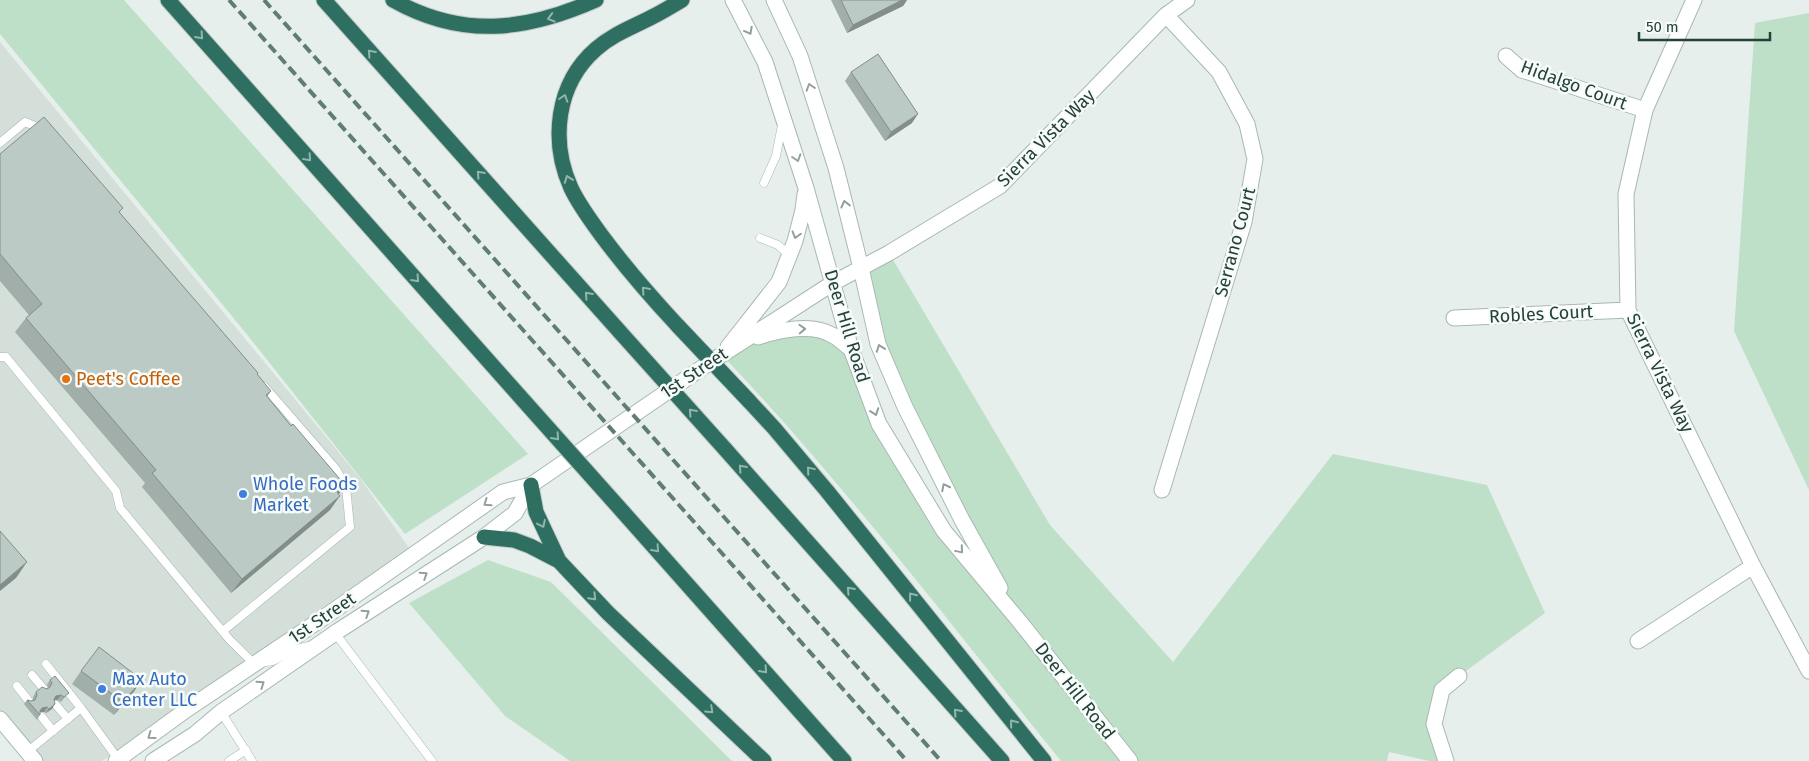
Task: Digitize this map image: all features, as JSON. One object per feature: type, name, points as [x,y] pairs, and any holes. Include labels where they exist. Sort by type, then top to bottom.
[{"type":"highway","points":[[168,0],[844,761]]},
{"type":"highway","points":[[324,0],[1002,761]]},
{"type":"highway","points":[[393,0],[431,18],[461,25],[510,27],[561,15],[596,0]]},
{"type":"highway","points":[[682,0],[613,36],[589,56],[567,88],[561,107],[559,130],[564,168],[577,198],[618,257],[678,326],[749,401],[827,491],[1044,761]]},
{"type":"highway","points":[[531,485],[536,512],[559,561],[608,613],[764,761]]},
{"type":"highway","points":[[484,536],[514,540],[559,561]]},
{"type":"street","name":"Deer Hill Road","points":[[733,0],[765,62],[784,116],[851,349],[879,424],[944,531],[1020,622],[1130,761]]},
{"type":"street","name":"Deer Hill Road","points":[[774,0],[800,56],[836,168],[878,344],[905,408],[962,520],[1020,622]]},
{"type":"street","name":"Sierra Vista Way","points":[[861,268],[1000,186],[1166,15],[1187,0]]},
{"type":"street","name":"Sierra Vista Way","points":[[1694,0],[1645,110],[1626,194],[1628,310],[1753,566],[1809,671]]},
{"type":"street","name":"Serrano Court","points":[[1162,490],[1244,222],[1255,159],[1247,124],[1219,72],[1166,15]]},
{"type":"street","name":"Hidalgo Court","points":[[1506,56],[1522,70],[1645,110]]},
{"type":"street","points":[[722,355],[779,282],[790,255],[803,210],[806,188]]},
{"type":"street","name":"1st Street","points":[[117,760],[186,710],[323,618],[503,492],[531,485],[738,344],[833,283],[861,268]]},
{"type":"street","name":"Robles Court","points":[[1454,318],[1628,310]]},
{"type":"street","points":[[738,344],[777,331],[809,329],[831,334],[851,349]]},
{"type":"street","name":"1st Street","points":[[153,761],[195,734],[221,712],[335,633],[484,536],[514,513],[531,485]]},
{"type":"street","points":[[1638,641],[1753,566]]},
{"type":"street","points":[[221,712],[226,696],[240,685],[251,666]]},
{"type":"street","points":[[1446,761],[1434,724],[1442,690],[1459,676]]},
{"type":"street","points":[[0,719],[31,757]]},
{"type":"lane","points":[[764,183],[776,156],[784,116]]},
{"type":"lane","points":[[0,143],[25,122],[41,127],[47,134]]},
{"type":"lane","points":[[760,238],[778,245],[790,255]]},
{"type":"lane","points":[[0,357],[6,357],[116,491],[120,508],[251,666],[274,661],[296,650],[321,644]]},
{"type":"lane","points":[[223,631],[350,527],[346,487],[336,470],[258,380]]},
{"type":"lane","points":[[335,633],[432,761]]},
{"type":"lane","points":[[46,664],[117,760]]},
{"type":"lane","points":[[32,675],[43,688]]},
{"type":"lane","points":[[17,686],[28,700]]},
{"type":"lane","points":[[56,705],[68,719]]},
{"type":"lane","points":[[31,757],[53,731],[80,708]]},
{"type":"lane","points":[[221,712],[252,761]]},
{"type":"lane","points":[[42,717],[53,731]]},
{"type":"lane","points":[[228,761],[246,750]]},
{"type":"shaded area","points":[[0,42],[360,478],[409,548],[102,761],[30,761],[0,724]]},
{"type":"green space","points":[[0,0],[124,0],[528,454],[405,534],[245,332],[0,34]]},
{"type":"green space","points":[[1809,13],[1809,490],[1734,331],[1755,23]]},
{"type":"green space","points":[[889,253],[1050,525],[1173,662],[1333,454],[1487,485],[1545,613],[1442,690],[1434,724],[1446,761],[1429,761],[1389,752],[1387,761],[1061,761],[854,504],[811,453],[722,355],[738,344],[809,329],[851,349],[914,481],[1017,619],[905,407],[861,268]]},
{"type":"green space","points":[[488,560],[551,582],[732,761],[570,761],[505,716],[409,603]]},
{"type":"building","points":[[841,0],[902,0],[853,25]]},
{"type":"building","points":[[878,54],[918,114],[891,132],[851,72]]},
{"type":"building","points":[[44,117],[123,208],[119,212],[258,373],[271,391],[266,395],[291,426],[293,424],[345,485],[337,492],[340,496],[242,579],[152,473],[156,470],[26,318],[42,304],[0,254],[0,154]]},
{"type":"building","points":[[0,531],[27,562],[0,585]]},
{"type":"building","points":[[99,647],[142,680],[123,702],[81,671]]},
{"type":"building","points":[[55,676],[69,693],[64,697],[61,695],[56,696],[54,699],[55,704],[49,709],[47,707],[42,708],[40,715],[27,700],[35,700],[36,692],[42,687],[47,689],[50,687],[52,683],[50,680]]},
{"type":"railway","points":[[229,0],[907,761]]},
{"type":"railway","points":[[264,0],[941,761]]},
{"type":"place","name":"Peet's Coffee","points":[[66,379]]},
{"type":"place","name":"Whole Foods Market","points":[[243,494]]},
{"type":"place","name":"Max Auto Center LLC","points":[[102,689]]}]
